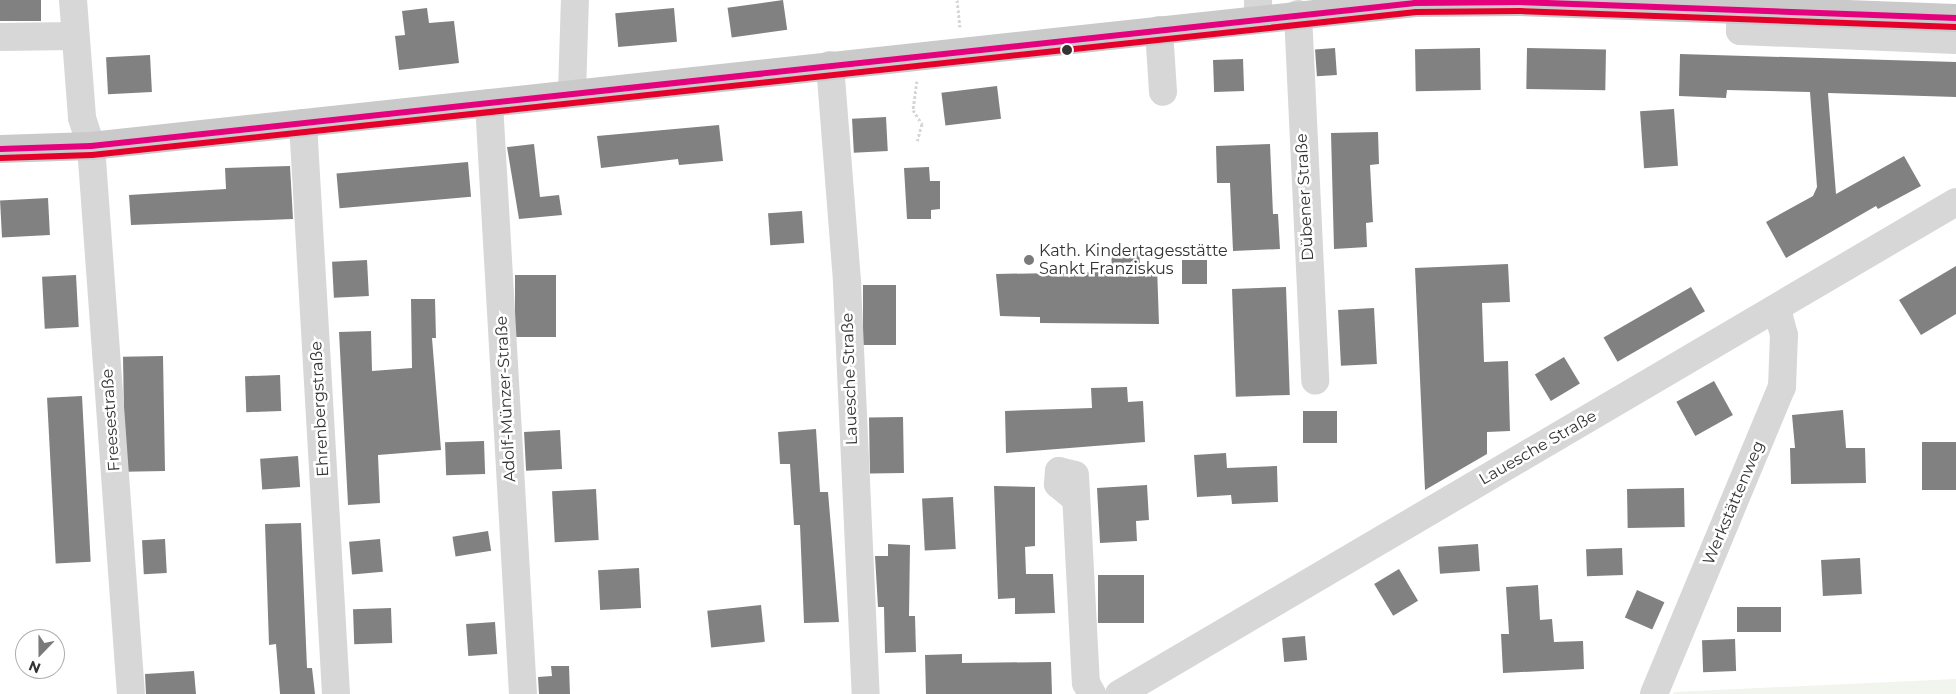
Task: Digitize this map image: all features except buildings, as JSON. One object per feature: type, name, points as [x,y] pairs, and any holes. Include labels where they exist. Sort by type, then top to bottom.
[{"type":"main road","points":[[0,149],[91,146],[830,65],[915,58],[1159,30],[1258,9],[1298,14],[1415,3],[1607,2],[1694,4],[1741,10],[1956,18]]},
{"type":"street","name":"Freesestraße","points":[[73,0],[74,36],[82,118],[91,146],[131,694]]},
{"type":"street","points":[[572,93],[575,0]]},
{"type":"street","points":[[1741,10],[1740,31],[1956,40]]},
{"type":"street","name":"Dübener Straße","points":[[1298,14],[1315,381]]},
{"type":"street","points":[[1159,30],[1163,92]]},
{"type":"street","points":[[0,37],[74,36]]},
{"type":"street","name":"Lauesche Straße","points":[[830,65],[847,283],[866,694]]},
{"type":"street","name":"Adolf-Münzer-Straße","points":[[489,103],[523,694]]},
{"type":"street","name":"Ehrenbergstraße","points":[[303,123],[336,694]]},
{"type":"street","name":"Lauesche Straße","points":[[1119,694],[1956,202]]},
{"type":"street","name":"Werkstättenweg","points":[[1654,694],[1782,387],[1784,335],[1776,308]]},
{"type":"street","points":[[1075,498],[1086,683],[1092,694]]},
{"type":"path","points":[[915,58],[918,87],[913,110],[922,124],[917,141]]},
{"type":"shaded area","points":[[1956,679],[1956,694],[1673,694],[1674,692]]},
{"type":"transit line","points":[[0,149],[91,146],[1415,3],[1520,2],[1956,18]]},
{"type":"transit line","points":[[0,158],[92,155],[1416,12],[1520,11],[1956,27]]},
{"type":"place","name":"Kath. Kindertagesstätte Sankt Franziskus","points":[[1029,260]]}]
